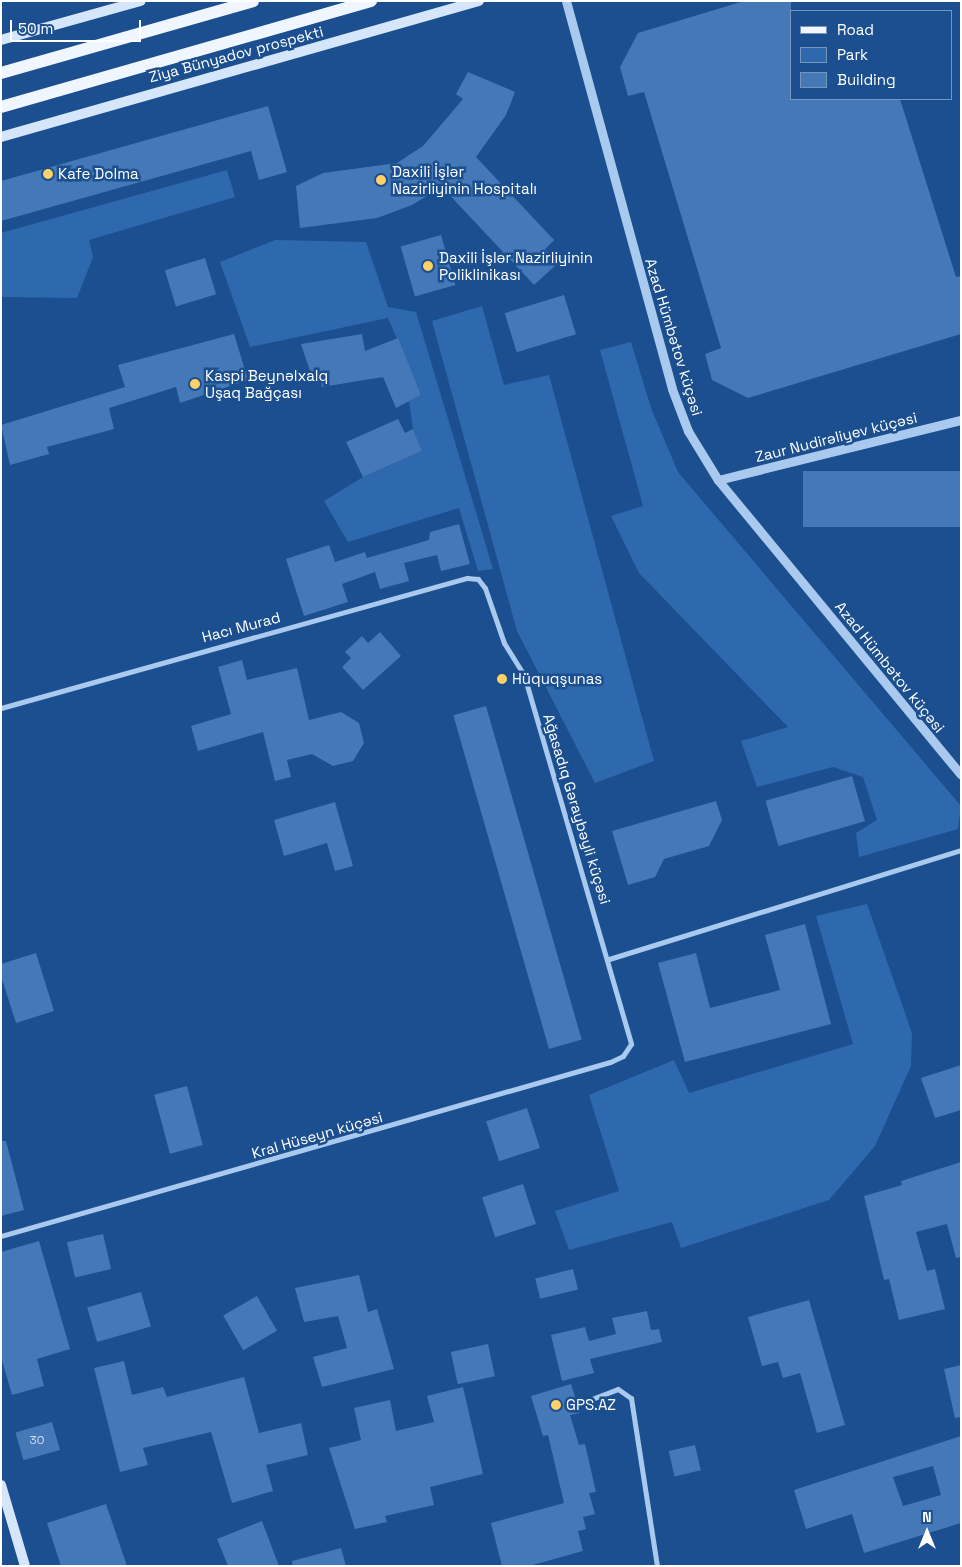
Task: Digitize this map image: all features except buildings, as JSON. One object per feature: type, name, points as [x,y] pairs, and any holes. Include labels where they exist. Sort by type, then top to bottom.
[{"type":"main road","points":[[1,40],[141,1]]},
{"type":"main road","points":[[1,73],[253,1]]},
{"type":"main road","name":"Ziya Bünyadov prospekti","points":[[1,107],[371,1]]},
{"type":"main road","name":"Ziya Bünyadov prospekti","points":[[1,137],[479,1]]},
{"type":"main road","points":[[1,1485],[25,1566]]},
{"type":"street","name":"Azad Hümbətov küçəsi","points":[[566,1],[672,389],[688,431],[718,480],[961,775]]},
{"type":"street","name":"Zaur Nudirəliyev küçəsi","points":[[718,480],[961,420]]},
{"type":"street","name":"Hacı Murad","points":[[1,708],[467,578],[478,579],[485,588]]},
{"type":"street","name":"Ağasadıq Gəraybəyli küçəsi","points":[[485,588],[504,643],[524,675],[609,959],[631,1044]]},
{"type":"street","points":[[609,959],[961,850]]},
{"type":"street","name":"Kral Hüseyn küçəsi","points":[[1,1236],[610,1062],[623,1056],[631,1044]]},
{"type":"street","points":[[584,1402],[618,1389],[631,1398],[657,1566]]},
{"type":"green space","points":[[227,170],[235,197],[89,240],[93,257],[77,298],[1,297],[1,233]]},
{"type":"green space","points":[[275,240],[366,242],[388,307],[416,312],[493,569],[478,571],[459,508],[348,542],[324,501],[363,477],[422,451],[413,429],[409,401],[421,395],[388,318],[250,347],[220,262]]},
{"type":"green space","points":[[482,306],[504,385],[549,375],[654,761],[595,783],[517,631],[432,321]]},
{"type":"green space","points":[[631,342],[651,408],[678,472],[961,806],[958,829],[859,857],[856,833],[877,820],[863,777],[833,767],[757,787],[741,741],[788,727],[639,573],[611,516],[643,506],[600,350]]},
{"type":"green space","points":[[867,904],[912,1033],[911,1066],[875,1146],[829,1200],[681,1248],[672,1222],[569,1250],[555,1211],[619,1191],[589,1095],[674,1060],[689,1093],[853,1044],[816,916]]},
{"type":"place","name":"Kafe Dolma","points":[[48,174]]},
{"type":"place","name":"Daxili İşlər Nazirliyinin Hospitalı","points":[[381,180]]},
{"type":"place","name":"Daxili İşlər Nazirliyinin Poliklinikası","points":[[428,266]]},
{"type":"place","name":"Kaspi Beynəlxalq Uşaq Bağçası","points":[[195,384]]},
{"type":"place","name":"Hüquqşunas","points":[[502,679]]},
{"type":"place","name":"GPS.AZ","points":[[556,1405]]}]
